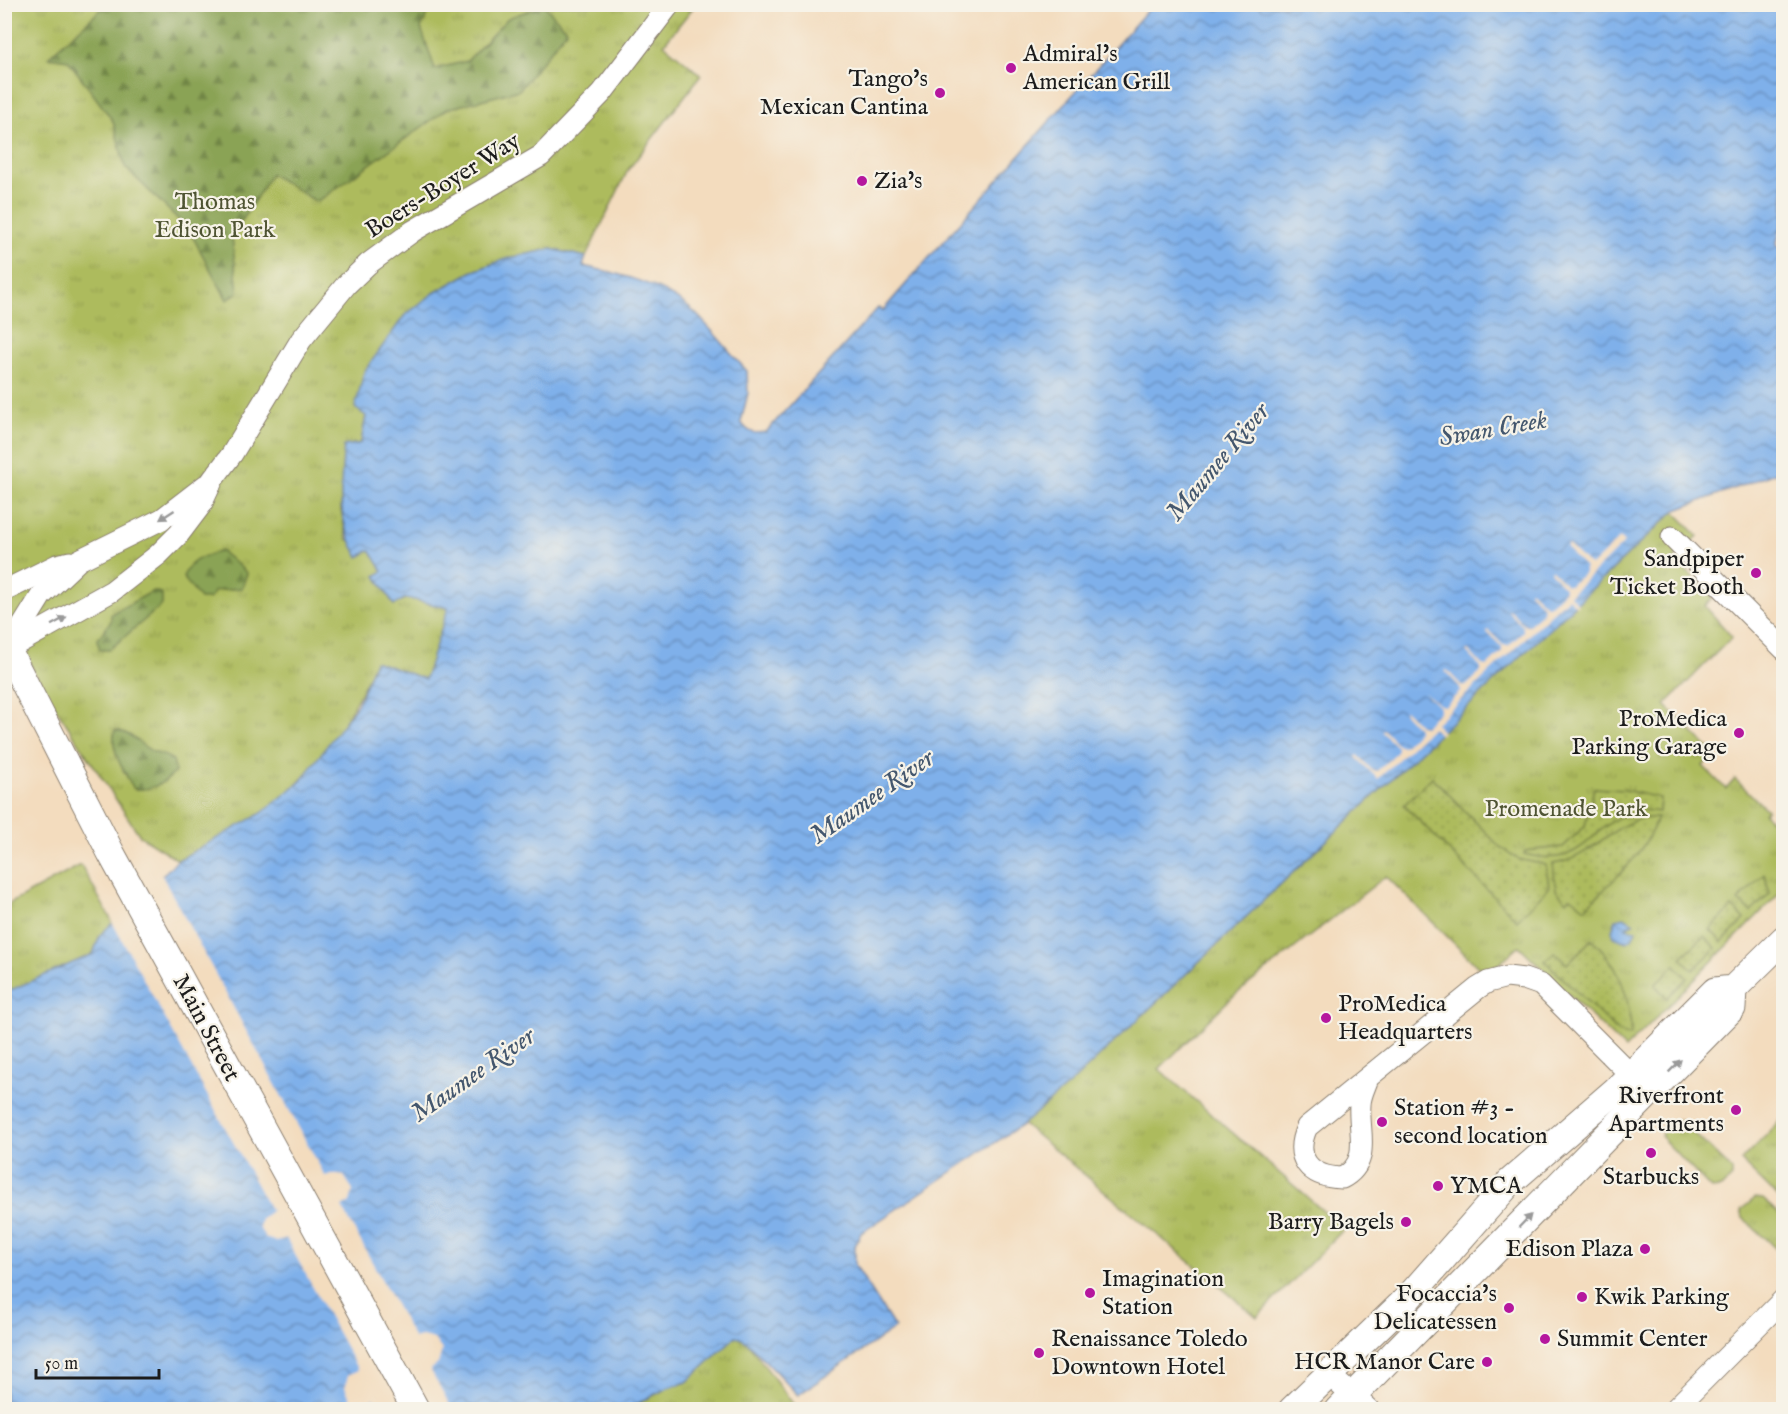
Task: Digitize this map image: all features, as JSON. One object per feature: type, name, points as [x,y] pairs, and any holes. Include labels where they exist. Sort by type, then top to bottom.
[{"type":"main road","name":"Main Street","points":[[6,648],[111,853],[416,1410]]},
{"type":"main road","points":[[1292,1410],[1394,1312],[1510,1182],[1560,1140],[1640,1084],[1732,1008],[1733,989],[1784,939]]},
{"type":"main road","points":[[1354,1404],[1583,1162],[1640,1084]]},
{"type":"main road","points":[[1560,1140],[1579,1146],[1583,1162]]},
{"type":"main road","points":[[1461,1238],[1468,1256],[1476,1259],[1490,1258]]},
{"type":"street","name":"Boers-Boyer Way","points":[[6,648],[88,606],[146,564],[179,534],[201,505],[213,479],[232,454],[301,340],[346,285],[368,264],[413,231],[541,156],[602,93],[670,4]]},
{"type":"street","name":"Boers-Boyer Way","points":[[6,648],[41,596],[80,560],[162,519],[213,479]]},
{"type":"street","points":[[135,532],[146,564]]},
{"type":"street","points":[[1672,537],[1784,649]]},
{"type":"street","points":[[4,591],[57,566],[80,560]]},
{"type":"street","points":[[1368,1078],[1360,1102],[1363,1142],[1357,1165],[1342,1178],[1330,1178],[1316,1172],[1305,1163],[1301,1152],[1301,1141],[1307,1127],[1478,988],[1498,978],[1517,977],[1541,985],[1640,1084]]},
{"type":"street","points":[[1674,1410],[1784,1299]]},
{"type":"street","points":[[1328,1374],[1354,1404]]},
{"type":"green space","name":"Thomas Edison Park","points":[[12,4],[695,5],[664,44],[701,75],[628,170],[586,257],[551,249],[509,258],[471,272],[434,293],[404,316],[366,416],[361,443],[344,447],[341,510],[347,539],[370,549],[383,571],[376,576],[394,605],[406,598],[449,608],[425,679],[375,662],[342,726],[329,746],[298,783],[281,799],[252,820],[178,860],[140,836],[40,684],[5,614],[4,11]]},
{"type":"green space","points":[[106,5],[432,5],[421,28],[435,69],[467,61],[508,18],[544,5],[567,30],[519,90],[447,109],[317,202],[271,174],[232,237],[238,292],[227,300],[189,230],[125,167],[113,121],[68,60],[48,57]]},
{"type":"green space","name":"Promenade Park","points":[[1674,511],[1698,536],[1674,558],[1713,597],[1705,606],[1732,637],[1665,705],[1714,753],[1703,766],[1726,789],[1735,779],[1767,810],[1764,813],[1783,832],[1783,890],[1625,1049],[1519,946],[1486,975],[1386,876],[1230,999],[1159,1069],[1344,1229],[1257,1317],[1023,1124],[1070,1084]]},
{"type":"green space","points":[[221,551],[247,573],[242,588],[215,591],[209,599],[200,599],[183,577],[194,562]]},
{"type":"green space","points":[[153,591],[162,593],[162,605],[109,650],[100,650],[97,640],[111,621],[111,614]]},
{"type":"green space","points":[[115,730],[126,733],[154,752],[173,760],[175,772],[167,780],[157,785],[145,789],[134,789],[116,753]]},
{"type":"green space","points":[[1432,777],[1499,846],[1518,859],[1546,865],[1549,887],[1517,920],[1404,805]]},
{"type":"green space","points":[[1594,788],[1625,790],[1660,798],[1659,812],[1638,810],[1619,817],[1575,851],[1562,856],[1545,858],[1524,854],[1525,851],[1563,847],[1585,826]]},
{"type":"green space","points":[[1643,818],[1657,818],[1644,844],[1627,867],[1585,908],[1571,897],[1567,901],[1556,890],[1553,864],[1578,856],[1619,828]]},
{"type":"green space","points":[[81,865],[113,923],[100,935],[93,954],[5,993],[5,906]]},
{"type":"green space","points":[[1764,874],[1770,893],[1751,912],[1738,901]]},
{"type":"green space","points":[[1732,907],[1745,919],[1722,942],[1710,930]]},
{"type":"green space","points":[[1704,936],[1716,948],[1693,970],[1681,958]]},
{"type":"green space","points":[[1592,939],[1610,960],[1622,983],[1629,1008],[1631,1036],[1624,1035],[1614,1028],[1545,961],[1554,952],[1567,964]]},
{"type":"green space","points":[[1675,965],[1687,978],[1667,998],[1655,985]]},
{"type":"green space","points":[[1783,1118],[1783,1202],[1741,1161]]},
{"type":"green space","points":[[1673,1120],[1681,1121],[1732,1170],[1732,1177],[1721,1188],[1711,1189],[1661,1137],[1663,1129]]},
{"type":"green space","points":[[1755,1198],[1763,1199],[1783,1218],[1783,1255],[1743,1218],[1741,1210]]},
{"type":"green space","points":[[736,1336],[747,1342],[797,1409],[627,1410],[667,1388],[687,1382]]},
{"type":"water","points":[[1152,5],[1783,5],[1784,219],[1776,245],[1784,252],[1783,470],[1674,511],[1070,1084],[1023,1124],[861,1233],[855,1246],[855,1265],[895,1328],[798,1395],[747,1342],[736,1336],[687,1382],[667,1388],[627,1409],[5,1409],[4,993],[93,954],[100,935],[178,860],[262,813],[301,781],[357,705],[375,661],[425,679],[448,608],[406,598],[394,605],[376,576],[383,571],[370,550],[359,557],[352,544],[346,531],[341,503],[344,446],[361,443],[366,416],[355,408],[364,372],[404,316],[434,293],[471,272],[509,258],[551,249],[586,257],[583,266],[642,282],[670,295],[694,312],[747,371],[748,393],[741,422],[752,432],[766,432],[878,308],[883,310]]},
{"type":"water","points":[[1624,917],[1634,923],[1626,928],[1636,930],[1632,939],[1626,942],[1614,937],[1612,930],[1616,919]]},
{"type":"pier","points":[[1620,538],[1624,543],[1570,595],[1578,604],[1576,606],[1568,598],[1435,724],[1443,732],[1440,735],[1432,727],[1378,779],[1356,757],[1358,755],[1372,770],[1377,771],[1397,752],[1397,747],[1382,732],[1384,730],[1398,745],[1404,746],[1418,731],[1418,728],[1403,712],[1405,710],[1419,725],[1424,726],[1439,712],[1439,707],[1424,692],[1440,705],[1445,706],[1460,692],[1460,687],[1445,671],[1447,670],[1461,685],[1466,686],[1481,672],[1481,667],[1466,651],[1468,650],[1482,665],[1487,666],[1502,652],[1502,647],[1487,632],[1488,630],[1503,645],[1508,646],[1523,632],[1523,627],[1508,611],[1509,609],[1524,625],[1529,625],[1543,611],[1543,606],[1529,592],[1530,590],[1546,605],[1550,605],[1564,591],[1564,587],[1550,571],[1551,569],[1566,585],[1570,585],[1585,573],[1585,567],[1566,548],[1568,545],[1592,565]]},
{"type":"pier","points":[[160,872],[325,1176],[332,1174],[344,1176],[353,1190],[350,1202],[342,1207],[414,1339],[422,1336],[434,1339],[442,1350],[438,1364],[430,1369],[452,1409],[380,1409],[374,1398],[366,1403],[351,1400],[345,1387],[348,1375],[358,1370],[286,1238],[277,1242],[265,1238],[259,1227],[261,1219],[271,1211],[111,920]]},
{"type":"place","name":"Admiral's American Grill","points":[[1011,68]]},
{"type":"place","name":"Tango's Mexican Cantina","points":[[940,93]]},
{"type":"place","name":"Zia's","points":[[862,181]]},
{"type":"place","name":"Sandpiper Ticket Booth","points":[[1756,573]]},
{"type":"place","name":"ProMedica Parking Garage","points":[[1739,733]]},
{"type":"place","name":"ProMedica Headquarters","points":[[1326,1018]]},
{"type":"place","name":"Riverfront Apartments","points":[[1736,1110]]},
{"type":"place","name":"Station #3 - second location","points":[[1382,1122]]},
{"type":"place","name":"Starbucks","points":[[1651,1153]]},
{"type":"place","name":"YMCA","points":[[1438,1186]]},
{"type":"place","name":"Barry Bagels","points":[[1406,1222]]},
{"type":"place","name":"Edison Plaza","points":[[1645,1249]]},
{"type":"place","name":"Imagination Station","points":[[1090,1293]]},
{"type":"place","name":"Kwik Parking","points":[[1582,1297]]},
{"type":"place","name":"Focaccia's Delicatessen","points":[[1509,1308]]},
{"type":"place","name":"Summit Center","points":[[1545,1339]]},
{"type":"place","name":"Renaissance Toledo Downtown Hotel","points":[[1039,1353]]},
{"type":"place","name":"HCR Manor Care","points":[[1487,1362]]},
{"type":"water label","name":"Swan Creek","points":[[1493,429]]},
{"type":"water label","name":"Maumee River","points":[[1218,462]]},
{"type":"water label","name":"Maumee River","points":[[872,797]]},
{"type":"water label","name":"Maumee River","points":[[473,1075]]}]
